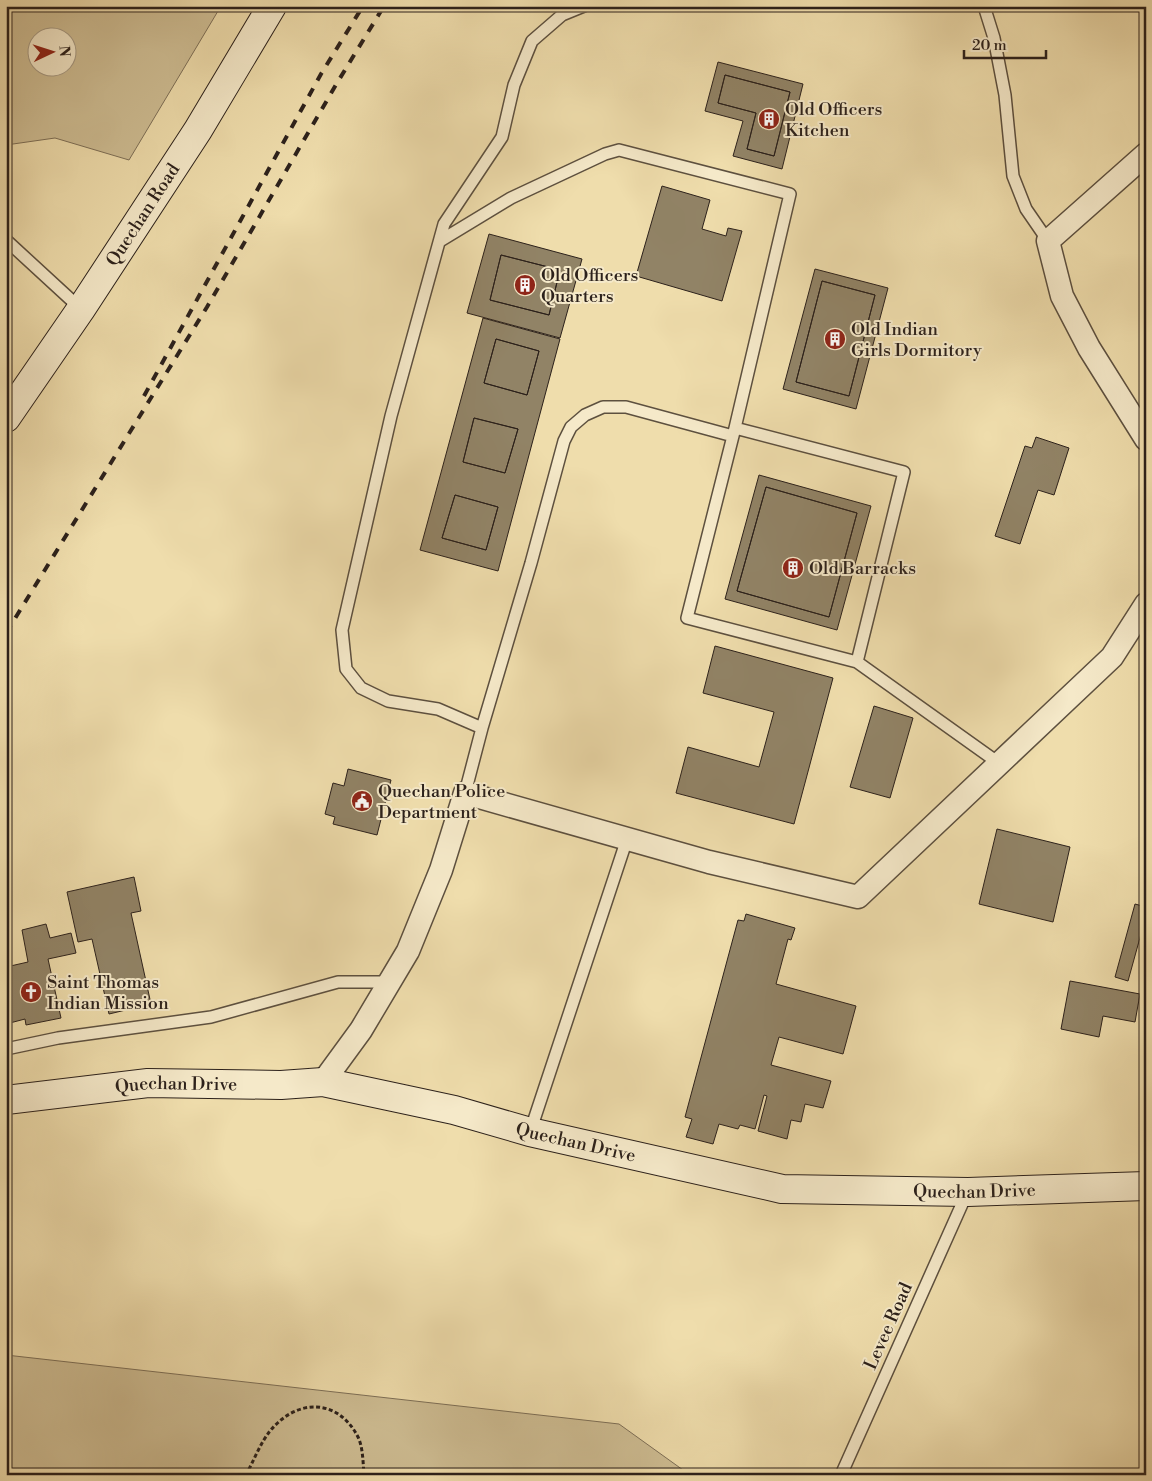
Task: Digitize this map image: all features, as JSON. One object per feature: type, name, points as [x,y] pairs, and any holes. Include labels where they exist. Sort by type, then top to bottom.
[{"type":"street","name":"Quechan Road","points":[[6,418],[198,130],[272,6]]},
{"type":"street","points":[[1146,154],[1048,240],[1062,296],[1089,348],[1146,439]]},
{"type":"street","points":[[323,1082],[361,1030],[408,952],[441,870],[465,793],[710,862],[858,897],[1112,657],[1146,604]]},
{"type":"street","name":"Quechan Drive","points":[[6,1100],[148,1084],[281,1085],[323,1082],[454,1110],[530,1132],[782,1189],[968,1192],[1146,1186]]},
{"type":"lane","points":[[482,728],[438,709],[388,700],[361,688],[346,668],[342,630],[391,416],[444,224],[502,137],[514,85],[532,41],[562,15],[584,6]]},
{"type":"lane","points":[[984,6],[994,38],[1005,95],[1013,176],[1026,209],[1048,240]]},
{"type":"lane","points":[[440,241],[512,198],[605,154],[619,150],[790,194],[734,432],[687,618],[857,662],[1000,764]]},
{"type":"lane","points":[[6,240],[80,309]]},
{"type":"lane","points":[[465,793],[564,440],[571,427],[584,415],[603,407],[626,407],[904,472],[857,662]]},
{"type":"lane","points":[[530,1132],[628,839]]},
{"type":"lane","points":[[6,1049],[58,1038],[211,1017],[338,982],[390,982]]},
{"type":"lane","name":"Levee Road","points":[[841,1475],[968,1192]]},
{"type":"path","points":[[246,1475],[270,1431],[283,1419],[300,1409],[324,1407],[338,1413],[347,1420],[359,1439],[364,1475]]},
{"type":"shaded area","points":[[6,6],[221,6],[129,160],[55,138],[6,145]]},
{"type":"shaded area","points":[[6,1355],[619,1424],[690,1475],[6,1475]]},
{"type":"building","points":[[718,62],[803,84],[782,169],[733,156],[743,121],[705,111]],"holes":[[[725,75],[790,92],[774,156],[747,149],[756,113],[718,103]]]},
{"type":"building","name":"Old Officers Kitchen","points":[[725,75],[790,92],[774,156],[747,149],[756,113],[718,103]]},
{"type":"building","points":[[662,186],[710,200],[702,229],[726,236],[728,228],[742,231],[722,301],[636,276]]},
{"type":"building","points":[[489,234],[582,259],[560,338],[467,313]],"holes":[[[501,255],[560,270],[549,315],[490,300]]]},
{"type":"building","name":"Old Officers Quarters","points":[[501,255],[560,270],[549,315],[490,300]]},
{"type":"building","points":[[815,269],[888,288],[856,409],[783,389]],"holes":[[[822,281],[875,295],[849,396],[796,382]]]},
{"type":"building","name":"Old Indian Girls Dormitory","points":[[822,281],[875,295],[849,396],[796,382]]},
{"type":"building","points":[[483,318],[560,339],[498,571],[420,550]],"holes":[[[496,339],[539,351],[527,395],[484,383]],[[474,418],[518,429],[505,473],[463,462]],[[455,495],[498,507],[486,550],[442,538]]]},
{"type":"building","name":"Old Officers Quarters","points":[[496,339],[539,351],[527,395],[484,383]]},
{"type":"building","points":[[474,418],[518,429],[505,473],[463,462]]},
{"type":"building","points":[[1036,437],[1069,448],[1054,495],[1038,490],[1020,544],[995,536],[1025,446],[1032,448]]},
{"type":"building","points":[[759,475],[871,506],[837,630],[725,599]],"holes":[[[766,487],[857,513],[829,617],[737,591]]]},
{"type":"building","name":"Old Barracks","points":[[766,487],[857,513],[829,617],[737,591]]},
{"type":"building","points":[[455,495],[498,507],[486,550],[442,538]]},
{"type":"building","points":[[715,646],[833,678],[794,824],[676,793],[688,747],[759,767],[774,712],[703,693]]},
{"type":"building","points":[[874,706],[913,718],[890,798],[850,787]]},
{"type":"building","points":[[348,769],[391,780],[377,835],[333,824],[335,817],[325,814],[333,783],[344,786]]},
{"type":"building","points":[[997,829],[1070,847],[1053,922],[979,904]]},
{"type":"building","points":[[134,877],[141,911],[131,913],[151,1004],[109,1014],[92,939],[78,942],[67,892]]},
{"type":"building","points":[[1135,904],[1146,907],[1146,916],[1128,981],[1115,977]]},
{"type":"building","points":[[746,914],[795,928],[791,940],[788,939],[776,984],[856,1006],[843,1054],[779,1037],[771,1065],[831,1081],[823,1108],[805,1104],[801,1122],[791,1120],[787,1139],[758,1131],[767,1096],[764,1095],[755,1129],[740,1125],[738,1129],[719,1124],[713,1144],[686,1137],[692,1119],[685,1117],[738,920],[744,921]]},
{"type":"building","name":"Saint Thomas Indian Mission","points":[[46,924],[50,938],[71,933],[76,953],[48,959],[61,1018],[26,1025],[25,1019],[6,1024],[6,967],[28,962],[22,930]]},
{"type":"building","points":[[1070,981],[1140,994],[1135,1022],[1103,1016],[1099,1037],[1061,1029]]},
{"type":"railway","points":[[144,396],[321,74],[363,6]]},
{"type":"railway","points":[[6,633],[207,307],[384,6]]},
{"type":"place","name":"Old Officers Kitchen","points":[[769,119]]},
{"type":"place","name":"Old Officers Quarters","points":[[525,285]]},
{"type":"place","name":"Old Indian Girls Dormitory","points":[[835,339]]},
{"type":"place","name":"Old Barracks","points":[[793,568]]},
{"type":"place","name":"Quechan Police Department","points":[[362,801]]},
{"type":"place","name":"Saint Thomas Indian Mission","points":[[31,992]]}]
